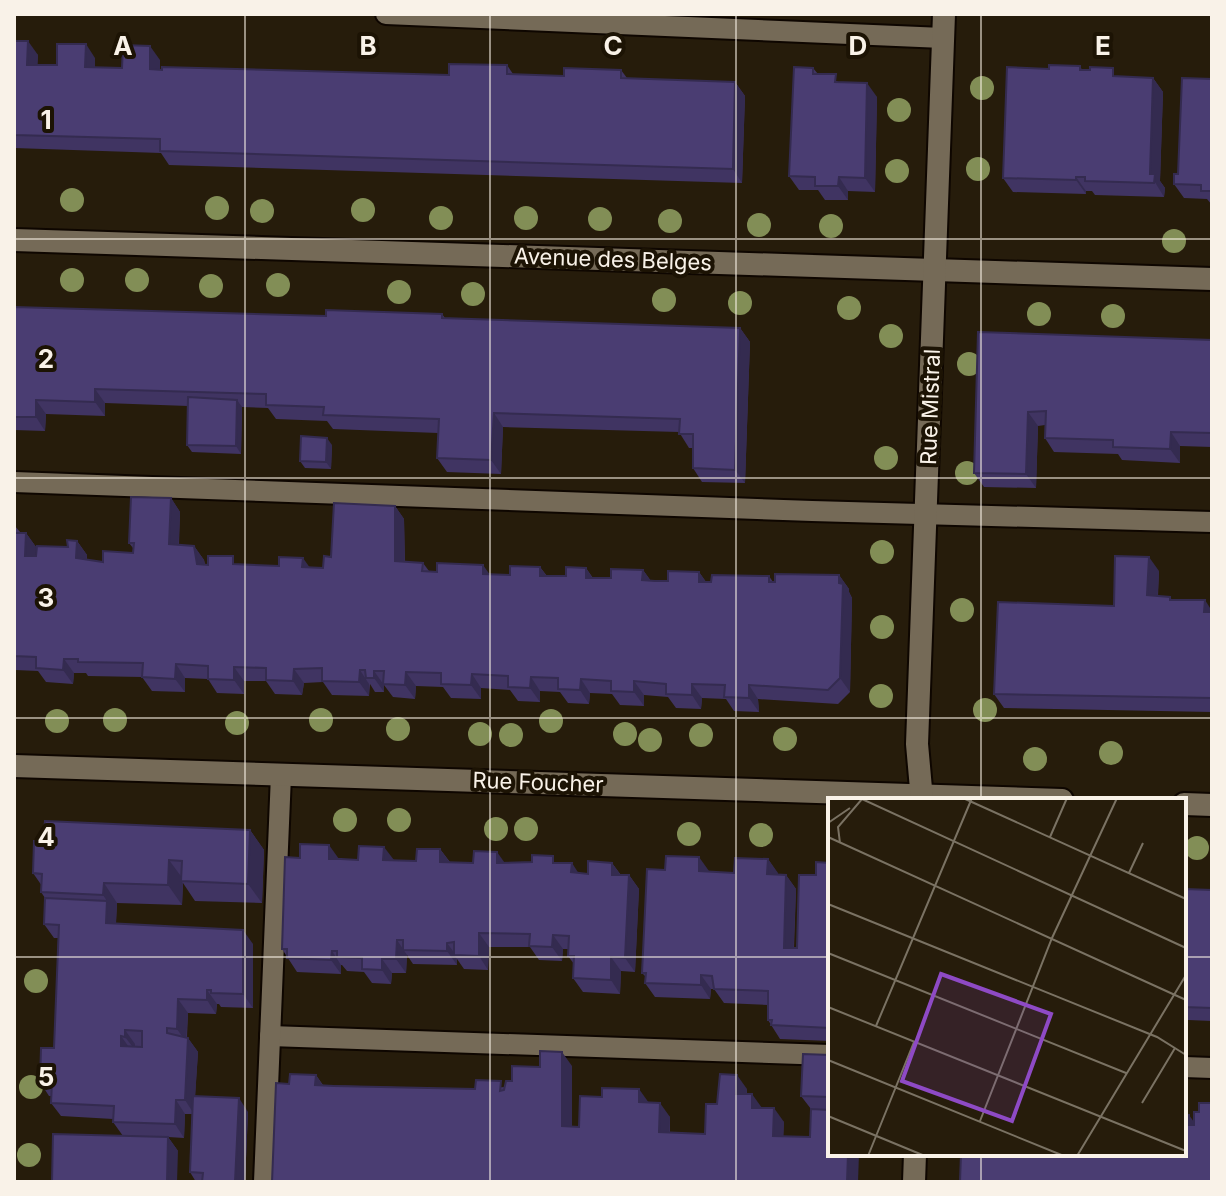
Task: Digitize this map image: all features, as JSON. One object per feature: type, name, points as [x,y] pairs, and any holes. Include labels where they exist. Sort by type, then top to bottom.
[{"type":"street","name":"Rue Mistral","points":[[922,798],[917,744],[944,14]]},
{"type":"street","name":"Avenue des Belges","points":[[14,240],[1212,279]]},
{"type":"street","name":"Rue Foucher","points":[[14,766],[922,798]]},
{"type":"street","points":[[1186,804],[1212,805]]},
{"type":"street","points":[[914,1182],[915,1156]]},
{"type":"lane","points":[[386,14],[943,38]]},
{"type":"lane","points":[[14,482],[585,504],[1212,522]]},
{"type":"lane","points":[[264,1182],[281,775]]},
{"type":"lane","points":[[270,1036],[828,1055]]},
{"type":"lane","points":[[1186,1067],[1212,1068]]},
{"type":"building","points":[[14,41],[28,41],[27,65],[57,65],[57,44],[86,44],[85,67],[122,68],[123,45],[150,46],[150,69],[162,70],[162,67],[449,75],[449,64],[507,65],[507,74],[564,76],[564,68],[621,70],[621,78],[735,82],[733,169],[160,151],[160,139],[14,135]]},
{"type":"building","points":[[1049,65],[1080,66],[1080,70],[1113,68],[1113,76],[1153,78],[1150,174],[1155,174],[1154,183],[1085,181],[1085,177],[1076,177],[1076,180],[1003,178],[1007,67],[1049,69]]},
{"type":"building","points":[[794,67],[813,68],[813,74],[836,74],[835,82],[867,83],[865,178],[839,177],[838,186],[815,186],[815,177],[789,176]]},
{"type":"building","points":[[1182,78],[1212,79],[1212,191],[1201,191],[1201,185],[1174,184],[1174,174],[1178,174]]},
{"type":"building","points":[[14,307],[326,316],[326,310],[442,314],[442,318],[740,328],[735,470],[693,468],[693,434],[679,434],[680,419],[494,413],[491,460],[437,458],[439,419],[323,415],[324,407],[266,405],[266,394],[95,389],[95,402],[36,400],[36,417],[14,417]]},
{"type":"building","points":[[978,332],[1212,340],[1212,433],[1171,432],[1170,449],[1113,447],[1113,440],[1045,438],[1046,411],[1028,412],[1026,474],[974,473]]},
{"type":"building","points":[[188,397],[237,400],[236,446],[187,445]]},
{"type":"building","points":[[301,436],[327,438],[326,462],[300,461]]},
{"type":"building","points":[[131,497],[171,498],[169,544],[194,546],[197,564],[208,565],[208,556],[233,556],[233,564],[279,566],[279,557],[303,558],[302,567],[323,568],[324,556],[331,557],[334,503],[395,506],[395,561],[423,563],[422,571],[437,572],[437,563],[483,565],[483,574],[510,575],[510,566],[540,567],[540,576],[566,576],[566,567],[586,568],[586,578],[611,578],[611,569],[643,570],[642,580],[655,581],[668,581],[668,571],[699,572],[699,582],[711,582],[712,575],[769,576],[769,582],[775,582],[775,574],[839,575],[839,583],[843,584],[840,678],[828,690],[749,685],[749,698],[724,697],[725,685],[692,684],[692,695],[666,694],[666,684],[634,681],[634,692],[611,691],[611,681],[581,679],[580,690],[558,689],[558,678],[531,677],[530,688],[508,687],[508,676],[472,674],[471,685],[441,684],[441,673],[406,672],[405,685],[383,684],[384,671],[374,671],[374,678],[366,678],[365,670],[360,670],[359,682],[322,681],[322,668],[294,669],[293,681],[266,680],[266,668],[234,667],[234,680],[208,679],[208,666],[176,664],[175,679],[142,677],[143,663],[64,659],[63,670],[36,668],[36,657],[14,656],[14,533],[26,533],[25,556],[36,556],[37,546],[68,547],[67,540],[77,541],[76,558],[103,562],[103,551],[133,553],[134,543],[129,543]]},
{"type":"building","points":[[1115,556],[1149,557],[1147,595],[1170,597],[1170,600],[1205,600],[1204,612],[1212,612],[1212,698],[994,694],[998,602],[1114,606]]},
{"type":"building","points":[[45,821],[250,830],[248,884],[181,881],[182,861],[169,860],[168,885],[104,883],[103,895],[41,892],[42,874],[33,873],[34,841],[43,841]]},
{"type":"building","points":[[300,844],[329,845],[329,859],[358,860],[359,846],[384,847],[383,860],[416,861],[417,849],[440,849],[440,862],[473,863],[474,851],[497,852],[497,863],[532,862],[532,855],[553,856],[553,863],[572,863],[571,872],[588,874],[588,861],[612,863],[612,875],[629,875],[625,958],[611,957],[611,980],[573,978],[574,956],[568,956],[569,936],[553,935],[552,947],[529,946],[530,934],[479,933],[479,956],[454,955],[454,942],[447,943],[447,951],[403,950],[403,940],[397,940],[396,959],[382,959],[382,970],[362,969],[362,958],[337,957],[337,951],[332,951],[331,960],[287,958],[287,949],[282,949],[285,857],[300,858]]},
{"type":"building","points":[[666,856],[699,857],[699,871],[734,873],[735,858],[768,859],[767,874],[786,875],[784,948],[797,948],[799,875],[816,875],[816,862],[828,863],[828,1028],[771,1025],[772,1020],[768,1020],[768,991],[714,989],[712,976],[701,975],[701,985],[645,983],[646,973],[642,973],[647,869],[665,870]]},
{"type":"building","points":[[1186,889],[1212,890],[1212,1008],[1186,1007]]},
{"type":"building","points":[[45,898],[107,901],[106,923],[243,930],[243,994],[211,993],[207,990],[207,1000],[178,999],[177,1029],[167,1028],[167,1033],[188,1038],[185,1100],[176,1100],[175,1124],[113,1122],[114,1106],[51,1103],[52,1083],[40,1082],[41,1048],[54,1048],[59,925],[44,924]],"holes":[[[125,1030],[142,1031],[142,1047],[121,1046],[121,1036],[125,1037]]]},
{"type":"building","points":[[540,1051],[562,1052],[562,1126],[579,1127],[580,1096],[602,1097],[602,1088],[639,1089],[639,1102],[660,1103],[659,1132],[705,1134],[706,1104],[717,1104],[720,1074],[737,1075],[736,1094],[752,1094],[752,1108],[774,1108],[773,1136],[810,1137],[811,1109],[828,1110],[828,1156],[848,1156],[847,1182],[272,1182],[276,1083],[289,1084],[290,1074],[316,1075],[315,1085],[334,1086],[475,1089],[476,1080],[501,1081],[500,1091],[504,1090],[506,1081],[512,1081],[512,1066],[540,1067]]},
{"type":"building","points":[[803,1054],[828,1055],[828,1097],[801,1096]]},
{"type":"building","points":[[193,1096],[239,1098],[235,1182],[202,1182],[203,1173],[190,1172]]},
{"type":"building","points":[[1199,1103],[1212,1103],[1212,1182],[960,1182],[961,1156],[1186,1156],[1186,1115],[1189,1115],[1189,1125],[1194,1125],[1194,1112],[1199,1112]]},
{"type":"building","points":[[53,1134],[168,1137],[167,1182],[52,1182]]}]
